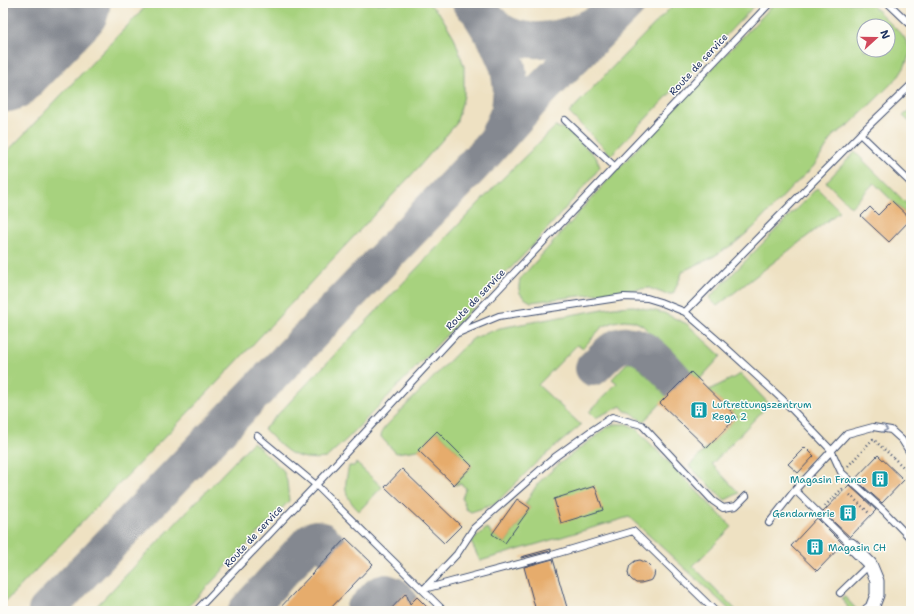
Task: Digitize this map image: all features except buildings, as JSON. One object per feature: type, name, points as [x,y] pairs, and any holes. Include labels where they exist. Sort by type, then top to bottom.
[{"type":"street","points":[[851,545],[870,564],[877,581],[877,595],[872,608],[868,611]]},
{"type":"lane","name":"Route de service","points":[[196,611],[770,3]]},
{"type":"lane","points":[[888,3],[911,25]]},
{"type":"lane","points":[[685,312],[860,134],[911,85]]},
{"type":"lane","points":[[565,120],[615,167]]},
{"type":"lane","points":[[860,134],[911,183]]},
{"type":"lane","points":[[456,334],[499,316],[624,297],[647,298],[685,312],[783,400],[832,450],[841,472],[911,539]]},
{"type":"lane","points":[[423,590],[458,554],[474,528],[555,456],[612,417],[642,425],[713,501],[723,508],[736,506],[746,496]]},
{"type":"lane","points":[[769,523],[795,490],[847,434],[873,427],[890,430],[902,440],[911,455]]},
{"type":"lane","points":[[257,436],[316,485],[444,611]]},
{"type":"lane","points":[[795,490],[851,545]]},
{"type":"lane","points":[[423,590],[633,531],[715,611]]},
{"type":"lane","points":[[840,593],[870,564]]},
{"type":"path","points":[[823,509],[853,477],[846,468],[873,439],[911,474]]},
{"type":"path","points":[[848,493],[870,514]]},
{"type":"green space","points":[[149,3],[428,3],[440,14],[454,37],[464,66],[464,96],[456,124],[417,169],[212,388],[3,604],[3,156]]},
{"type":"green space","points":[[675,3],[757,3],[611,155],[569,113]]},
{"type":"green space","points":[[775,3],[870,3],[885,18],[856,18],[856,58],[896,58],[896,29],[904,37],[911,51],[899,76],[849,125],[834,135],[813,167],[754,227],[735,243],[711,258],[683,271],[673,294],[665,294],[649,288],[531,302],[524,298],[519,291],[520,279],[662,121]]},
{"type":"green space","points":[[911,108],[911,123],[903,116]]},
{"type":"green space","points":[[555,127],[566,129],[596,157],[600,167],[591,179],[534,244],[348,438],[326,458],[314,459],[301,457],[290,453],[281,446],[264,429],[500,181]]},
{"type":"green space","points":[[855,152],[911,208],[911,219],[874,183],[851,207],[826,182]]},
{"type":"green space","points":[[817,188],[840,211],[717,306],[709,298]]},
{"type":"green space","points":[[634,306],[664,313],[687,324],[721,356],[699,380],[642,325],[634,321],[624,320],[602,327],[583,348],[577,345],[538,385],[581,425],[537,462],[495,504],[471,512],[466,509],[462,498],[466,488],[461,484],[454,485],[472,466],[437,431],[418,450],[396,453],[381,437],[382,431],[387,425],[464,346],[474,338],[500,328],[614,307]]},
{"type":"green space","points":[[631,362],[635,364],[668,396],[643,422],[632,413],[625,411],[621,406],[595,418],[589,412],[617,383],[612,379],[626,364]]},
{"type":"green space","points":[[741,374],[769,404],[712,464],[739,493],[725,500],[689,466],[737,417],[709,390]]},
{"type":"green space","points":[[627,424],[635,428],[732,527],[693,566],[737,611],[731,611],[629,517],[480,561],[471,542],[487,528],[492,534],[505,543],[530,508],[525,504],[538,483],[559,464],[609,426]]},
{"type":"green space","points":[[253,442],[283,470],[287,481],[289,501],[184,611],[92,611]]},
{"type":"green space","points":[[356,463],[382,487],[359,511],[347,496],[346,491],[346,480],[349,466],[354,466]]},
{"type":"green space","points":[[845,597],[857,610],[856,611],[844,611],[848,607],[841,598]]},
{"type":"taxiway","points":[[470,3],[499,30],[511,36],[525,39],[553,39],[567,36],[604,19]]},
{"type":"taxiway","points":[[46,611],[486,152],[539,92],[628,3]]},
{"type":"taxiway","points":[[481,16],[497,42],[508,67],[511,89],[509,111],[499,133]]},
{"type":"taxiway","points":[[593,368],[615,348],[628,344],[637,346],[653,356],[679,384]]},
{"type":"taxiway","points":[[246,611],[311,540],[316,538],[322,540],[333,551]]},
{"type":"taxiway","points":[[363,611],[379,594],[386,592],[392,594],[399,601]]},
{"type":"runway","points":[[3,67],[65,3]]},
{"type":"place","name":"Luftrettungszentrum Rega 2","points":[[699,410]]},
{"type":"place","name":"Magasin France","points":[[880,479]]},
{"type":"place","name":"Gendarmerie","points":[[848,513]]},
{"type":"place","name":"Magasin CH","points":[[815,547]]}]
